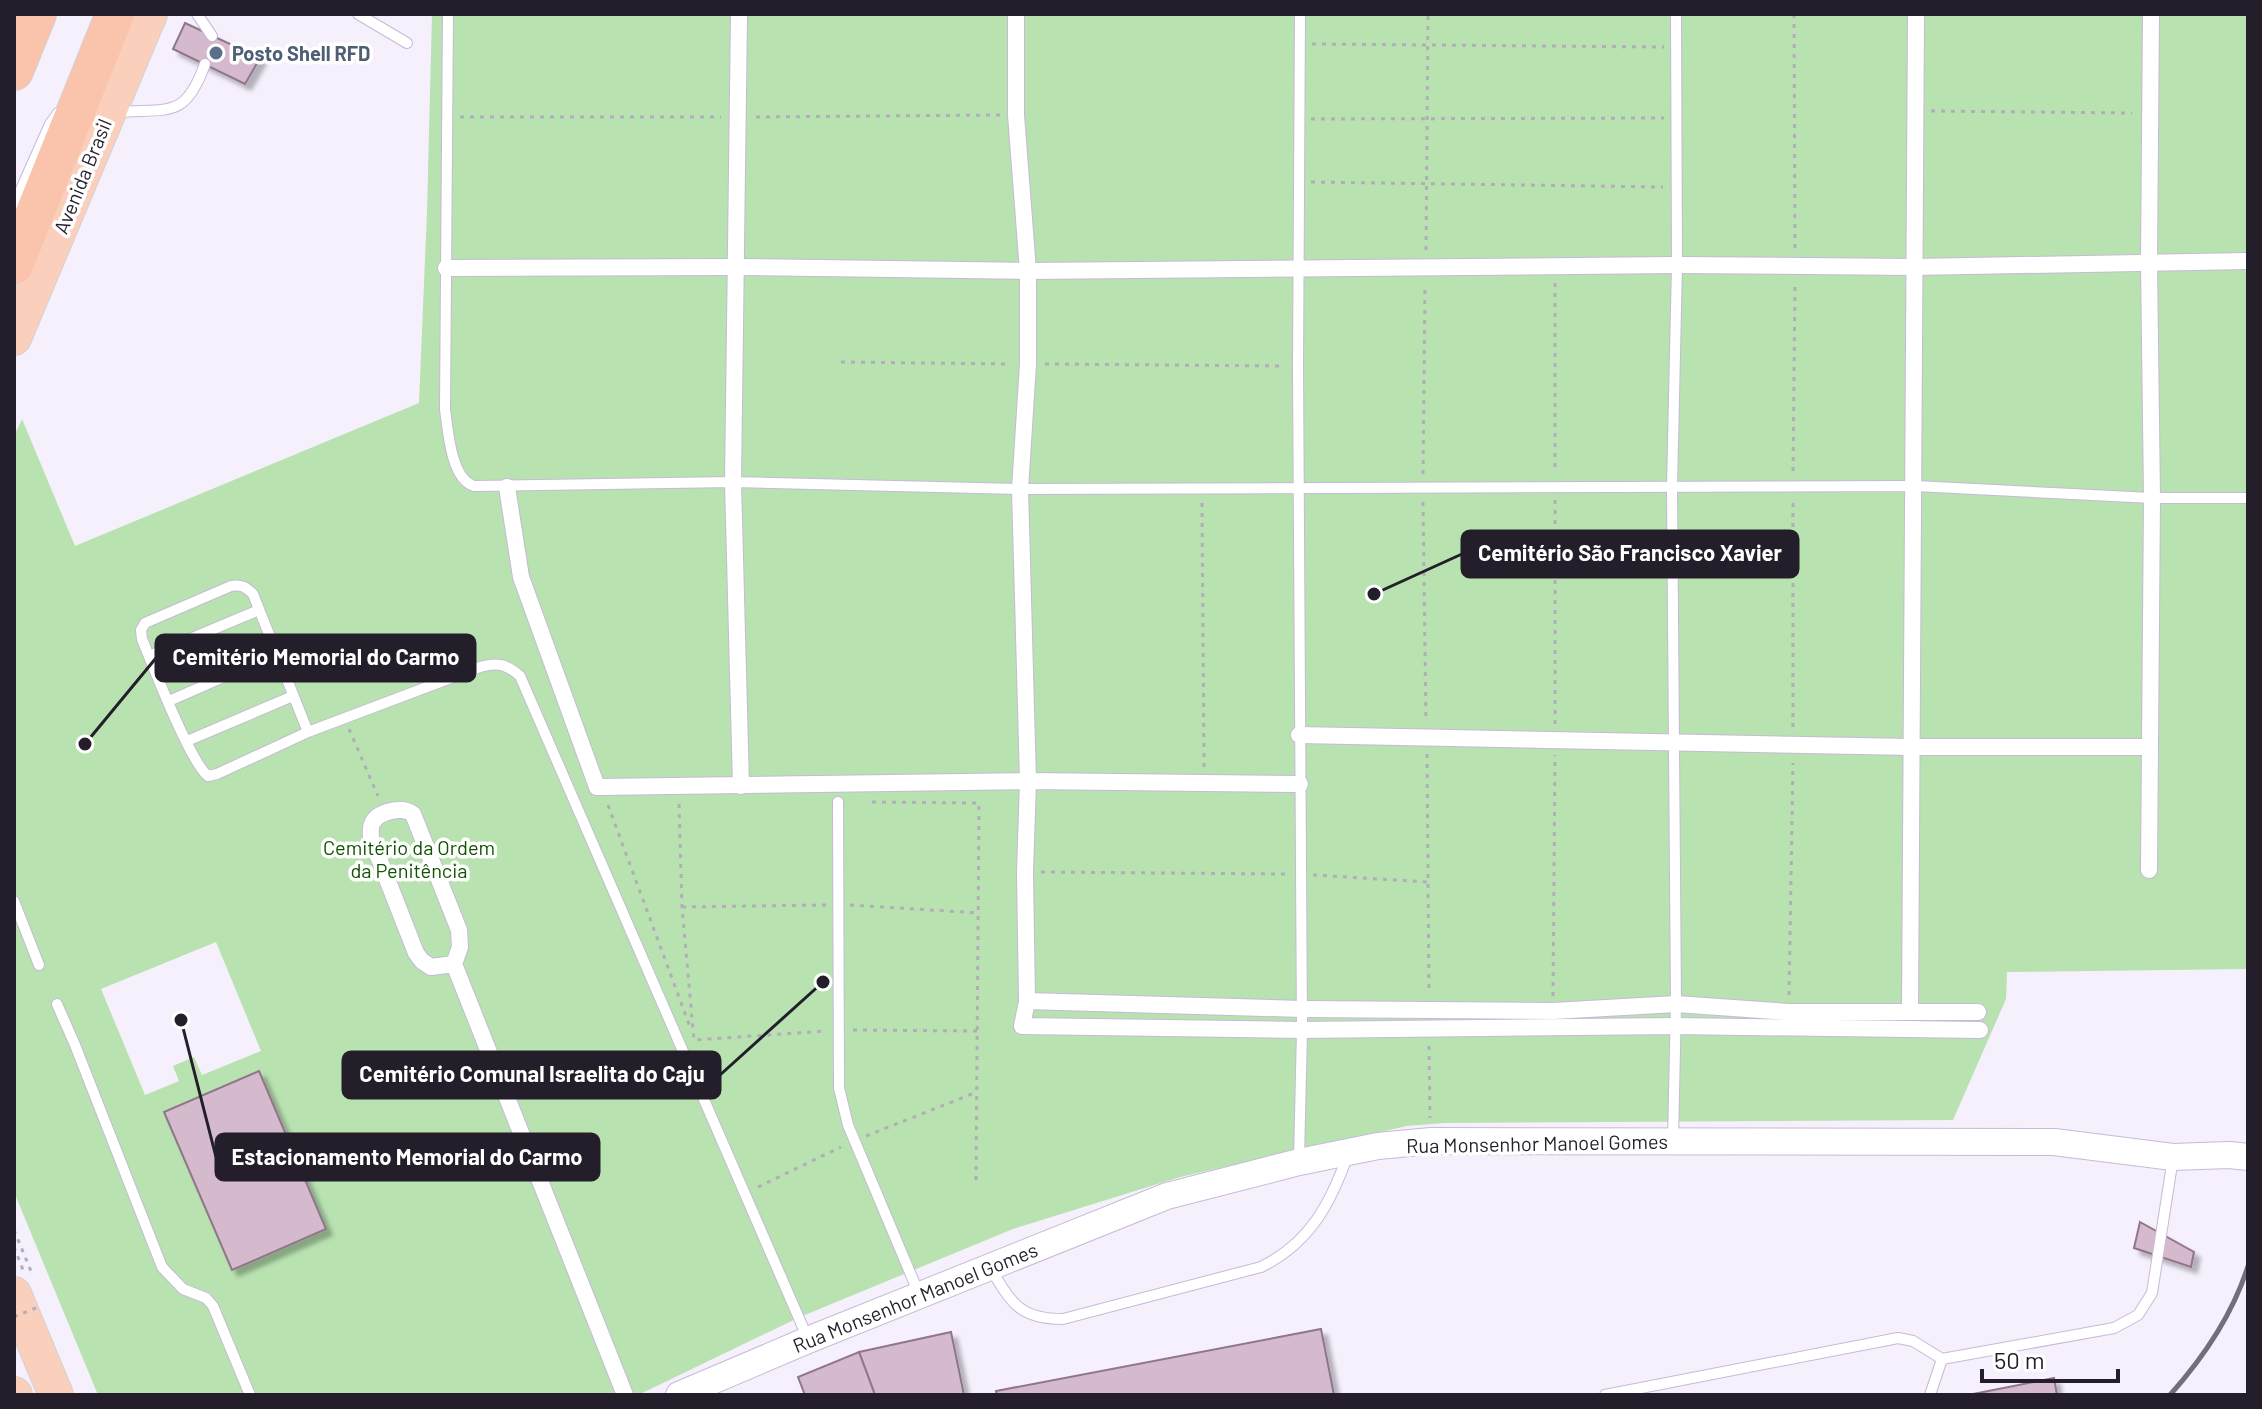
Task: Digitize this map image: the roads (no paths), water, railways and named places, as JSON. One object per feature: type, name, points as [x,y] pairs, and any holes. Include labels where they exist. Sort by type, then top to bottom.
[{"type":"highway","points":[[14,71],[37,14]]},
{"type":"highway","name":"Avenida Brasil","points":[[14,265],[115,14]]},
{"type":"highway","name":"Avenida Brasil","points":[[14,338],[150,14]]},
{"type":"highway","points":[[30,1296],[56,1395]]},
{"type":"street","points":[[739,14],[733,482],[741,786]]},
{"type":"street","points":[[1016,14],[1016,115],[1028,271],[1028,364],[1020,489],[1028,781],[1025,872],[1027,1001],[1022,1026],[1302,1030],[1979,1021],[1910,1012],[1789,1012],[1676,1004],[1553,1011],[1302,1009],[1027,1001]]},
{"type":"street","points":[[1910,1012],[1916,14]]},
{"type":"street","points":[[2149,870],[2151,14]]},
{"type":"street","points":[[446,268],[737,267],[1028,271],[1677,265],[1795,268],[2248,261]]},
{"type":"street","points":[[507,487],[521,577],[597,787],[1028,781],[1300,784]]},
{"type":"street","points":[[1299,735],[1912,747],[2149,747]]},
{"type":"street","points":[[454,964],[431,967],[416,953],[371,838],[373,821],[386,814],[405,808],[413,814],[459,930],[460,947],[454,964],[625,1395]]},
{"type":"street","name":"Rua Monsenhor Manoel Gomes","points":[[679,1395],[1167,1196],[1349,1152],[1431,1141],[2054,1142],[2173,1157],[2248,1157]]},
{"type":"lane","points":[[197,14],[212,36]]},
{"type":"lane","points":[[358,14],[407,43]]},
{"type":"lane","points":[[448,14],[445,409],[453,454],[461,478],[467,483],[507,487],[733,482],[1020,489],[1915,486],[2152,498],[2248,498]]},
{"type":"lane","points":[[1299,1162],[1302,1030],[1298,489],[1300,14]]},
{"type":"lane","points":[[1673,1141],[1676,1004],[1672,487],[1677,265],[1676,14]]},
{"type":"lane","points":[[14,205],[50,124],[98,55]]},
{"type":"lane","points":[[108,113],[176,108],[195,91],[205,64]]},
{"type":"lane","points":[[308,732],[259,610],[247,588],[239,585],[216,592],[145,623],[141,630],[142,639],[187,741],[202,771],[208,776],[308,732],[497,662],[520,676],[808,1340]]},
{"type":"lane","points":[[149,656],[259,610]]},
{"type":"lane","points":[[169,701],[276,654]]},
{"type":"lane","points":[[187,741],[293,696]]},
{"type":"lane","points":[[838,802],[839,1088],[855,1140],[920,1296]]},
{"type":"lane","points":[[14,901],[39,965]]},
{"type":"lane","points":[[57,1004],[72,1035],[162,1267],[183,1289],[206,1298],[213,1306],[250,1395]]},
{"type":"lane","points":[[990,1267],[1005,1292],[1027,1315],[1042,1319],[1063,1319],[1261,1267],[1290,1250],[1324,1212],[1336,1190],[1349,1152]]},
{"type":"lane","points":[[1605,1395],[1898,1338],[1913,1341],[1942,1359],[2098,1332],[2126,1323],[2147,1304],[2156,1281],[2173,1157]]},
{"type":"lane","points":[[1930,1395],[1942,1359]]},
{"type":"railway","points":[[2170,1395],[2216,1335],[2248,1266]]},
{"type":"place","name":"Posto Shell RFD","points":[[216,53]]},
{"type":"place","name":"Cemitério São Francisco Xavier","points":[[1374,594]]},
{"type":"place","name":"Cemitério Memorial do Carmo","points":[[85,744]]},
{"type":"place","name":"Cemitério Comunal Israelita do Caju","points":[[823,982]]},
{"type":"place","name":"Estacionamento Memorial do Carmo","points":[[181,1020]]},
{"type":"park label","name":"Cemitério da Ordem da Penitência","points":[[409,858]]}]
